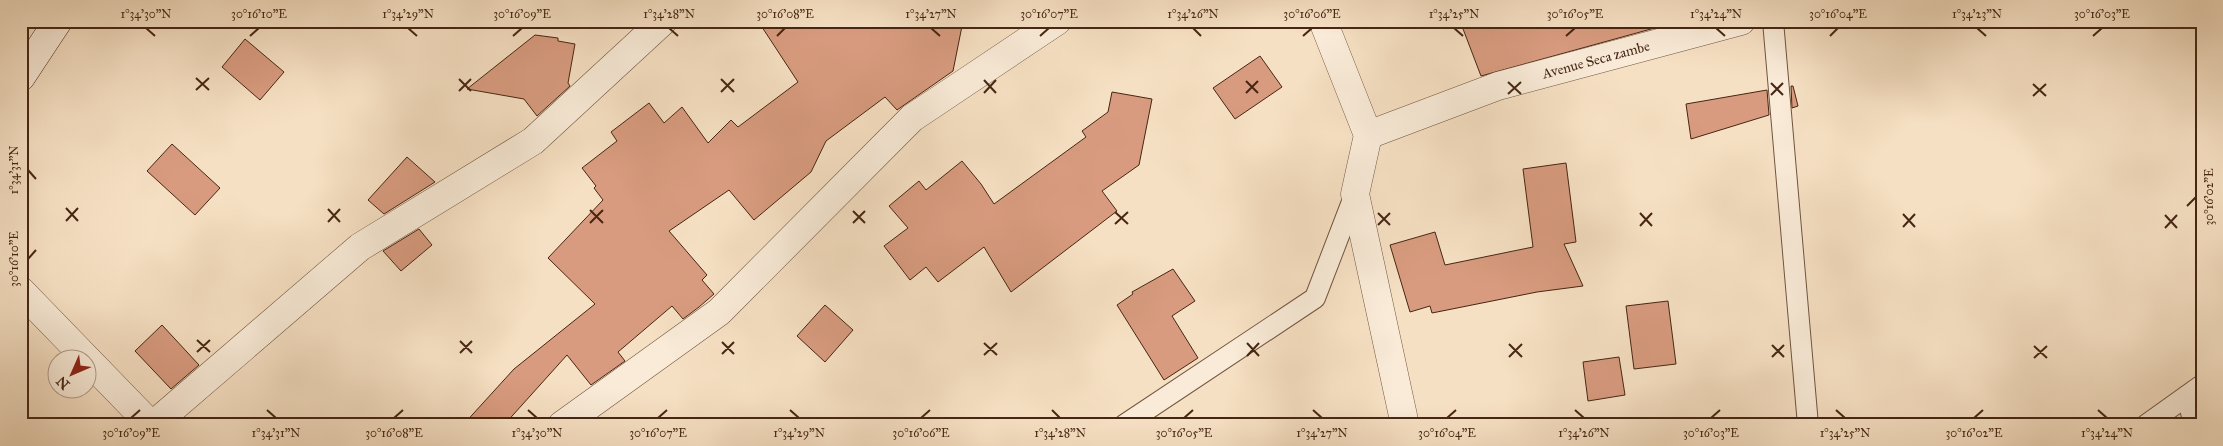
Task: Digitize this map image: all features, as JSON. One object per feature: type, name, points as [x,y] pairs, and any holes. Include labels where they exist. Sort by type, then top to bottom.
[{"type":"street","points":[[21,77],[58,21]]},
{"type":"street","points":[[98,370],[152,425],[360,247],[533,141],[663,21]]},
{"type":"street","points":[[562,425],[719,312],[912,118],[1057,21]]},
{"type":"street","points":[[1323,21],[1368,136],[1355,194],[1405,425]]},
{"type":"street","name":"Avenue Seca zambe","points":[[1368,136],[1498,86],[1741,21]]},
{"type":"street","points":[[21,291],[76,348]]},
{"type":"lane","points":[[1773,21],[1808,425]]},
{"type":"lane","points":[[1124,425],[1315,298],[1355,194]]},
{"type":"lane","points":[[2146,425],[2194,390]]},
{"type":"lane","points":[[2194,390],[2194,425]]},
{"type":"building","points":[[758,21],[963,21],[953,71],[897,110],[885,97],[826,141],[811,172],[754,220],[729,190],[669,231],[707,275],[702,280],[714,294],[699,307],[683,319],[672,306],[618,352],[625,361],[591,385],[567,355],[504,425],[463,425],[514,369],[595,304],[548,258],[603,200],[594,188],[596,186],[582,168],[617,141],[611,132],[649,103],[664,123],[682,107],[708,143],[731,120],[738,127],[798,82]]},
{"type":"building","points":[[1460,21],[1680,21],[1481,76]]},
{"type":"building","points":[[535,35],[558,38],[558,41],[575,44],[568,83],[570,86],[537,116],[524,99],[467,89]]},
{"type":"building","points":[[245,39],[284,72],[260,100],[222,67]]},
{"type":"building","points":[[1260,56],[1282,87],[1235,119],[1213,88]]},
{"type":"building","points":[[1791,86],[1793,86],[1798,106],[1792,108]]},
{"type":"building","points":[[1767,90],[1769,115],[1691,139],[1686,104]]},
{"type":"building","points":[[1112,92],[1152,99],[1139,165],[1102,191],[1117,211],[1011,292],[984,247],[938,282],[926,267],[910,280],[884,246],[908,228],[889,206],[919,181],[926,190],[962,161],[981,184],[994,204],[1086,137],[1082,131],[1108,112]]},
{"type":"building","points":[[172,144],[220,188],[195,215],[147,171]]},
{"type":"building","points":[[407,157],[435,182],[384,214],[368,200]]},
{"type":"building","points":[[1566,163],[1576,242],[1564,244],[1583,286],[1537,292],[1432,313],[1430,306],[1410,312],[1390,245],[1435,232],[1445,265],[1533,247],[1523,169]]},
{"type":"building","points":[[419,229],[432,245],[401,271],[383,251]]},
{"type":"building","points":[[1173,269],[1195,301],[1172,316],[1198,358],[1164,380],[1117,305],[1133,294],[1132,292]]},
{"type":"building","points":[[1668,301],[1676,364],[1634,369],[1626,306]]},
{"type":"building","points":[[825,305],[853,330],[825,362],[797,336]]},
{"type":"building","points":[[162,325],[199,365],[171,389],[135,351]]},
{"type":"building","points":[[1619,357],[1625,395],[1588,401],[1583,362]]}]
